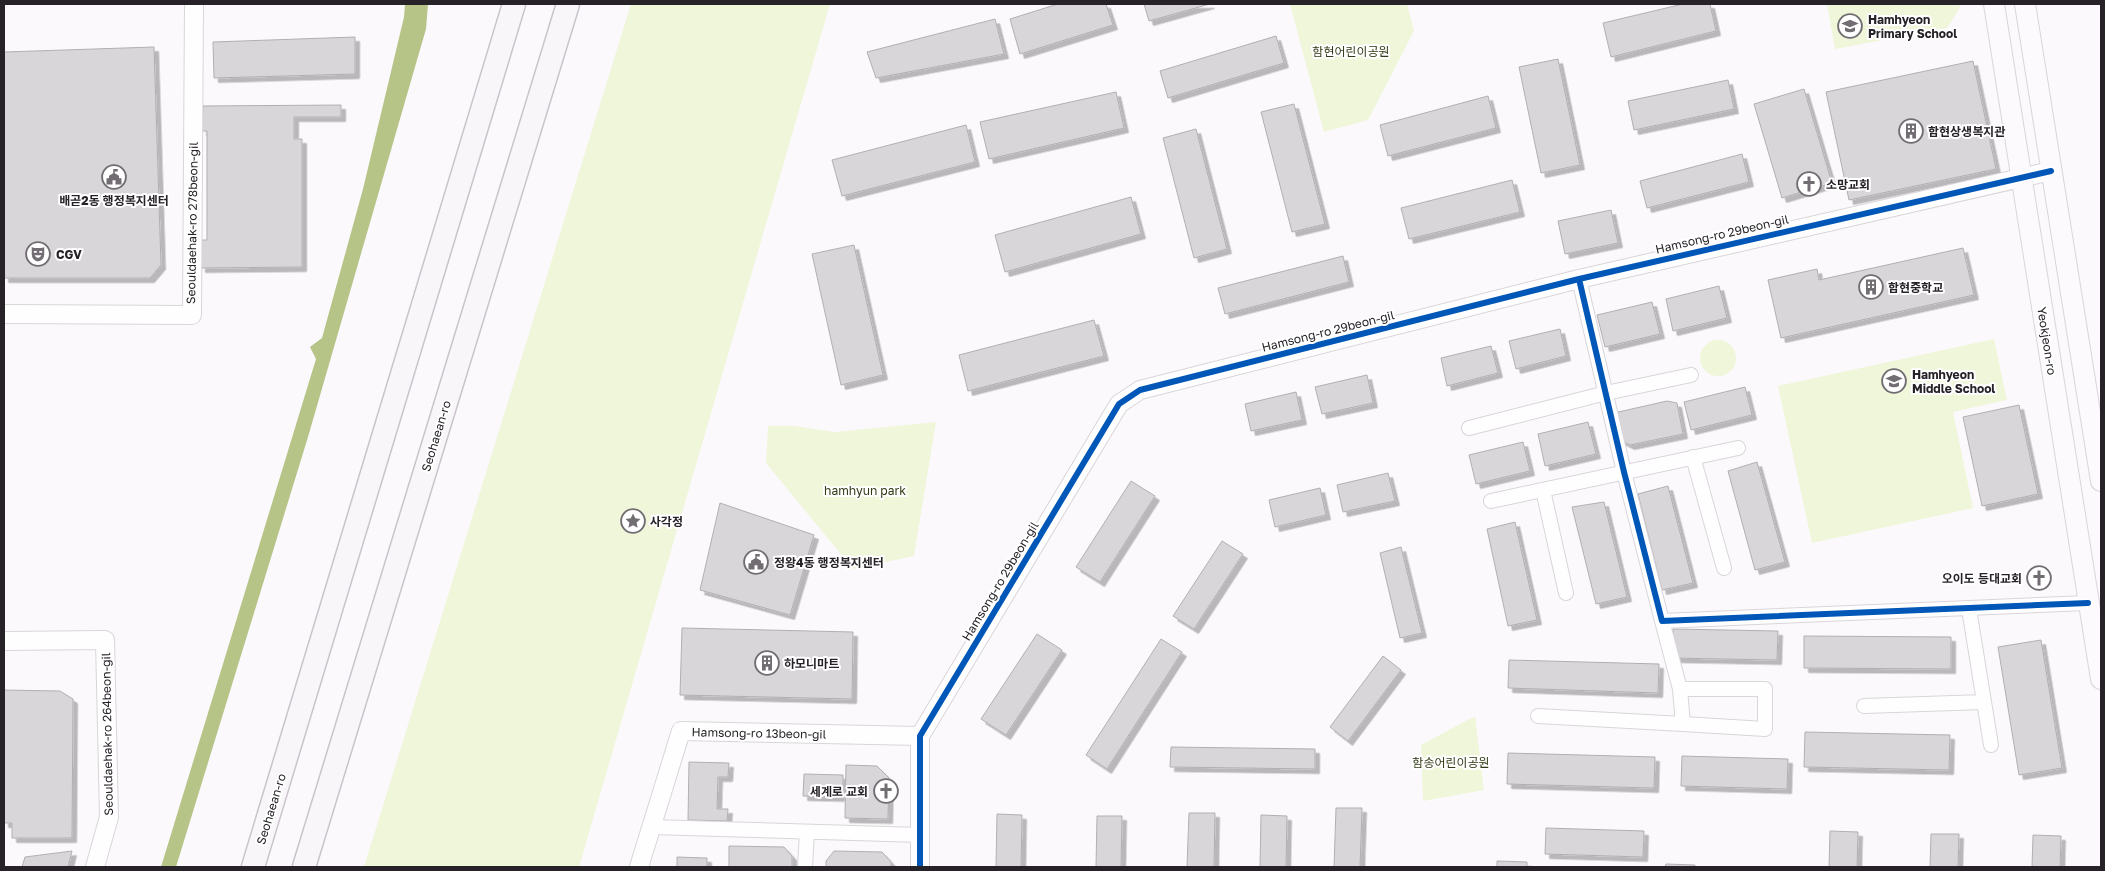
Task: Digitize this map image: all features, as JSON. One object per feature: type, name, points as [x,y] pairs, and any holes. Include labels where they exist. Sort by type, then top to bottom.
[{"type":"main road","name":"Seohaean-ro","points":[[253,867],[514,4]]},
{"type":"main road","name":"Seohaean-ro","points":[[304,867],[568,4]]},
{"type":"main road","name":"Yeokjeon-ro","points":[[1994,4],[2101,679]]},
{"type":"main road","points":[[2025,4],[2101,481]]},
{"type":"street","name":"Seouldaehak-ro 278beon-gil","points":[[4,314],[192,315],[194,4]]},
{"type":"street","name":"Hamsong-ro 29beon-gil","points":[[920,736],[1119,404],[1140,390],[1580,279],[2021,176],[2051,171]]},
{"type":"street","points":[[1580,279],[1624,472],[1680,689],[1683,724]]},
{"type":"street","points":[[1469,428],[1606,393],[1691,375]]},
{"type":"street","points":[[1491,501],[1738,448]]},
{"type":"street","points":[[1693,457],[1724,568]]},
{"type":"street","points":[[1543,490],[1566,593]]},
{"type":"street","points":[[1662,621],[2088,603]]},
{"type":"street","points":[[1969,609],[1991,745]]},
{"type":"street","name":"Seouldaehak-ro 264beon-gil","points":[[4,642],[105,640],[109,817],[95,867]]},
{"type":"street","points":[[1538,716],[1764,729],[1765,689],[1680,689]]},
{"type":"street","points":[[1864,706],[1984,702]]},
{"type":"street","name":"Hamsong-ro 13beon-gil","points":[[639,867],[681,731],[920,736]]},
{"type":"street","points":[[920,736],[920,867]]},
{"type":"street","points":[[651,827],[920,835]]},
{"type":"street","points":[[805,867],[807,832]]},
{"type":"green space","points":[[631,4],[830,4],[579,867],[364,867]]},
{"type":"green space","name":"함현어린이공원","points":[[1290,4],[1407,4],[1414,31],[1368,120],[1324,132]]},
{"type":"green space","points":[[1827,4],[1959,4],[1960,8],[1947,28],[1835,49]]},
{"type":"green space","points":[[1994,339],[2007,400],[1953,412],[1973,508],[1812,543],[1778,386]]},
{"type":"green space","points":[[1718,340],[1725,341],[1731,345],[1735,351],[1735,365],[1731,371],[1725,375],[1718,376],[1711,375],[1705,371],[1701,365],[1700,358],[1701,351],[1705,345],[1711,341]]},
{"type":"green space","name":"hamhyun park","points":[[936,422],[914,556],[853,569],[766,463],[768,426],[794,426],[835,432]]},
{"type":"green space","name":"함송어린이공원","points":[[1475,716],[1484,790],[1423,801],[1421,745]]},
{"type":"shaded area","points":[[405,4],[428,4],[426,29],[308,437],[176,867],[161,867],[316,359],[310,347],[322,338],[363,189],[404,17]]},
{"type":"building","points":[[1058,4],[1106,4],[1113,25],[1020,54],[1010,19]]},
{"type":"building","points":[[1144,4],[1210,4],[1149,21]]},
{"type":"building","points":[[1683,4],[1710,4],[1716,31],[1611,57],[1603,23]]},
{"type":"building","points":[[995,19],[1004,54],[876,78],[867,52]]},
{"type":"building","points":[[1276,36],[1284,63],[1168,98],[1160,71]]},
{"type":"building","points":[[355,37],[355,74],[214,78],[213,42]]},
{"type":"building","points":[[154,47],[161,265],[150,278],[4,278],[4,52]]},
{"type":"building","points":[[1558,59],[1580,165],[1541,173],[1519,67]]},
{"type":"building","name":"함현상생복지관","points":[[1973,61],[1996,169],[1849,200],[1826,92]]},
{"type":"building","points":[[1728,80],[1734,109],[1634,130],[1628,101]]},
{"type":"building","points":[[1804,89],[1832,183],[1782,198],[1754,104]]},
{"type":"building","points":[[1116,92],[1124,128],[989,159],[980,122]]},
{"type":"building","points":[[1488,96],[1496,128],[1388,156],[1380,125]]},
{"type":"building","points":[[1294,104],[1325,224],[1292,232],[1261,112]]},
{"type":"building","points":[[341,105],[341,117],[294,117],[294,139],[302,139],[302,267],[201,268],[201,240],[207,240],[207,131],[202,131],[203,106]]},
{"type":"building","points":[[966,125],[975,162],[842,196],[832,160]]},
{"type":"building","points":[[1196,129],[1227,249],[1194,258],[1163,138]]},
{"type":"building","points":[[1742,154],[1749,182],[1647,208],[1640,181]]},
{"type":"building","points":[[1512,180],[1520,212],[1409,239],[1401,208]]},
{"type":"building","points":[[1131,197],[1141,234],[1005,272],[995,235]]},
{"type":"building","points":[[1611,210],[1618,243],[1565,254],[1558,221]]},
{"type":"building","points":[[854,245],[883,375],[841,385],[812,254]]},
{"type":"building","name":"함현중학교","points":[[1963,248],[1974,295],[1781,338],[1768,280],[1817,269],[1819,280]]},
{"type":"building","points":[[1343,256],[1349,282],[1225,314],[1218,288]]},
{"type":"building","points":[[1719,286],[1727,318],[1673,331],[1666,299]]},
{"type":"building","points":[[1652,302],[1660,334],[1605,347],[1597,315]]},
{"type":"building","points":[[1094,320],[1104,356],[968,391],[959,355]]},
{"type":"building","points":[[1560,329],[1566,356],[1516,369],[1509,341]]},
{"type":"building","points":[[1491,346],[1498,373],[1447,386],[1441,358]]},
{"type":"building","points":[[1367,375],[1373,403],[1322,414],[1315,387]]},
{"type":"building","points":[[1745,387],[1752,415],[1691,430],[1684,402]]},
{"type":"building","points":[[1296,392],[1302,420],[1251,431],[1245,404]]},
{"type":"building","points":[[1667,401],[1677,403],[1683,434],[1630,445],[1620,440],[1614,413]]},
{"type":"building","points":[[2019,405],[2038,494],[1982,506],[1963,417]]},
{"type":"building","points":[[1588,422],[1596,454],[1545,466],[1538,434]]},
{"type":"building","points":[[1523,442],[1530,471],[1476,484],[1469,455]]},
{"type":"building","points":[[1757,462],[1785,562],[1755,570],[1728,471]]},
{"type":"building","points":[[1388,473],[1395,501],[1343,512],[1337,485]]},
{"type":"building","points":[[1131,481],[1155,496],[1100,582],[1076,567]]},
{"type":"building","points":[[1668,486],[1693,583],[1662,590],[1638,494]]},
{"type":"building","points":[[1320,488],[1326,515],[1275,527],[1269,500]]},
{"type":"building","points":[[1604,502],[1627,597],[1596,604],[1572,507]]},
{"type":"building","name":"정왕4동 행정복지센터","points":[[720,503],[814,535],[790,615],[700,590]]},
{"type":"building","points":[[1515,522],[1537,620],[1508,626],[1487,529]]},
{"type":"building","points":[[1222,541],[1243,554],[1194,629],[1173,616]]},
{"type":"building","points":[[1401,547],[1422,633],[1400,638],[1380,553]]},
{"type":"building","name":"하모니마트","points":[[682,628],[853,632],[852,699],[680,695]]},
{"type":"building","points":[[1673,629],[1778,631],[1777,660],[1672,658]]},
{"type":"building","points":[[1037,634],[1062,650],[1006,735],[981,719]]},
{"type":"building","points":[[1804,636],[1951,637],[1951,669],[1804,668]]},
{"type":"building","points":[[1161,639],[1182,652],[1107,769],[1086,755]]},
{"type":"building","points":[[2041,640],[2062,768],[2019,775],[1998,647]]},
{"type":"building","points":[[1383,656],[1401,670],[1348,741],[1330,727]]},
{"type":"building","points":[[1509,660],[1659,664],[1658,693],[1508,688]]},
{"type":"building","points":[[4,690],[60,691],[73,699],[72,838],[12,838],[12,823],[4,823]]},
{"type":"building","points":[[1805,732],[1950,735],[1949,770],[1804,767]]},
{"type":"building","points":[[1171,747],[1315,749],[1315,769],[1170,767]]},
{"type":"building","points":[[1508,753],[1655,757],[1654,788],[1507,784]]},
{"type":"building","points":[[1682,756],[1788,759],[1787,789],[1681,786]]},
{"type":"building","points":[[689,762],[729,763],[728,777],[718,777],[717,809],[728,809],[727,821],[688,820]]},
{"type":"building","points":[[846,765],[877,766],[889,778],[888,819],[845,818]]},
{"type":"building","points":[[804,774],[843,775],[843,797],[803,796]]},
{"type":"building","points":[[1336,808],[1362,808],[1360,867],[1334,867]]},
{"type":"building","points":[[1189,813],[1215,813],[1214,867],[1187,867]]},
{"type":"building","points":[[997,814],[1022,815],[1021,867],[996,867]]},
{"type":"building","points":[[1261,815],[1287,816],[1286,867],[1260,867]]},
{"type":"building","points":[[1097,816],[1122,816],[1121,867],[1096,867]]},
{"type":"building","points":[[1546,828],[1644,831],[1643,857],[1545,854]]},
{"type":"building","points":[[1830,831],[1858,832],[1857,867],[1829,867]]},
{"type":"building","points":[[1931,834],[1959,834],[1958,867],[1930,867]]},
{"type":"building","points":[[2033,835],[2061,836],[2060,867],[2032,867]]},
{"type":"building","points":[[729,846],[784,847],[792,856],[792,867],[729,867]]},
{"type":"building","points":[[72,851],[68,867],[22,867],[25,857]]},
{"type":"building","points":[[834,851],[882,852],[891,862],[891,867],[826,867],[826,861]]},
{"type":"building","points":[[677,857],[707,858],[707,867],[677,867]]},
{"type":"building","points":[[1497,861],[1527,862],[1527,867],[1497,867]]},
{"type":"building","points":[[1666,864],[1695,865],[1695,867],[1665,867]]},
{"type":"cycle path","points":[[920,867],[920,736],[1119,404],[1140,390],[1579,279],[2051,171]]},
{"type":"cycle path","points":[[1579,279],[1624,472],[1662,621],[2088,603]]},
{"type":"place","name":"Hamhyeon Primary School","points":[[1850,26]]},
{"type":"place","name":"함현상생복지관","points":[[1911,131]]},
{"type":"place","name":"배곧2동 행정복지센터","points":[[114,177]]},
{"type":"place","name":"소망교회","points":[[1809,184]]},
{"type":"place","name":"CGV","points":[[38,254]]},
{"type":"place","name":"함현중학교","points":[[1871,287]]},
{"type":"place","name":"Hamhyeon Middle School","points":[[1894,381]]},
{"type":"place","name":"사각정","points":[[633,521]]},
{"type":"place","name":"정왕4동 행정복지센터","points":[[756,562]]},
{"type":"place","name":"오이도 등대교회","points":[[2039,578]]},
{"type":"place","name":"하모니마트","points":[[767,663]]},
{"type":"place","name":"세계로 교회","points":[[886,791]]}]
